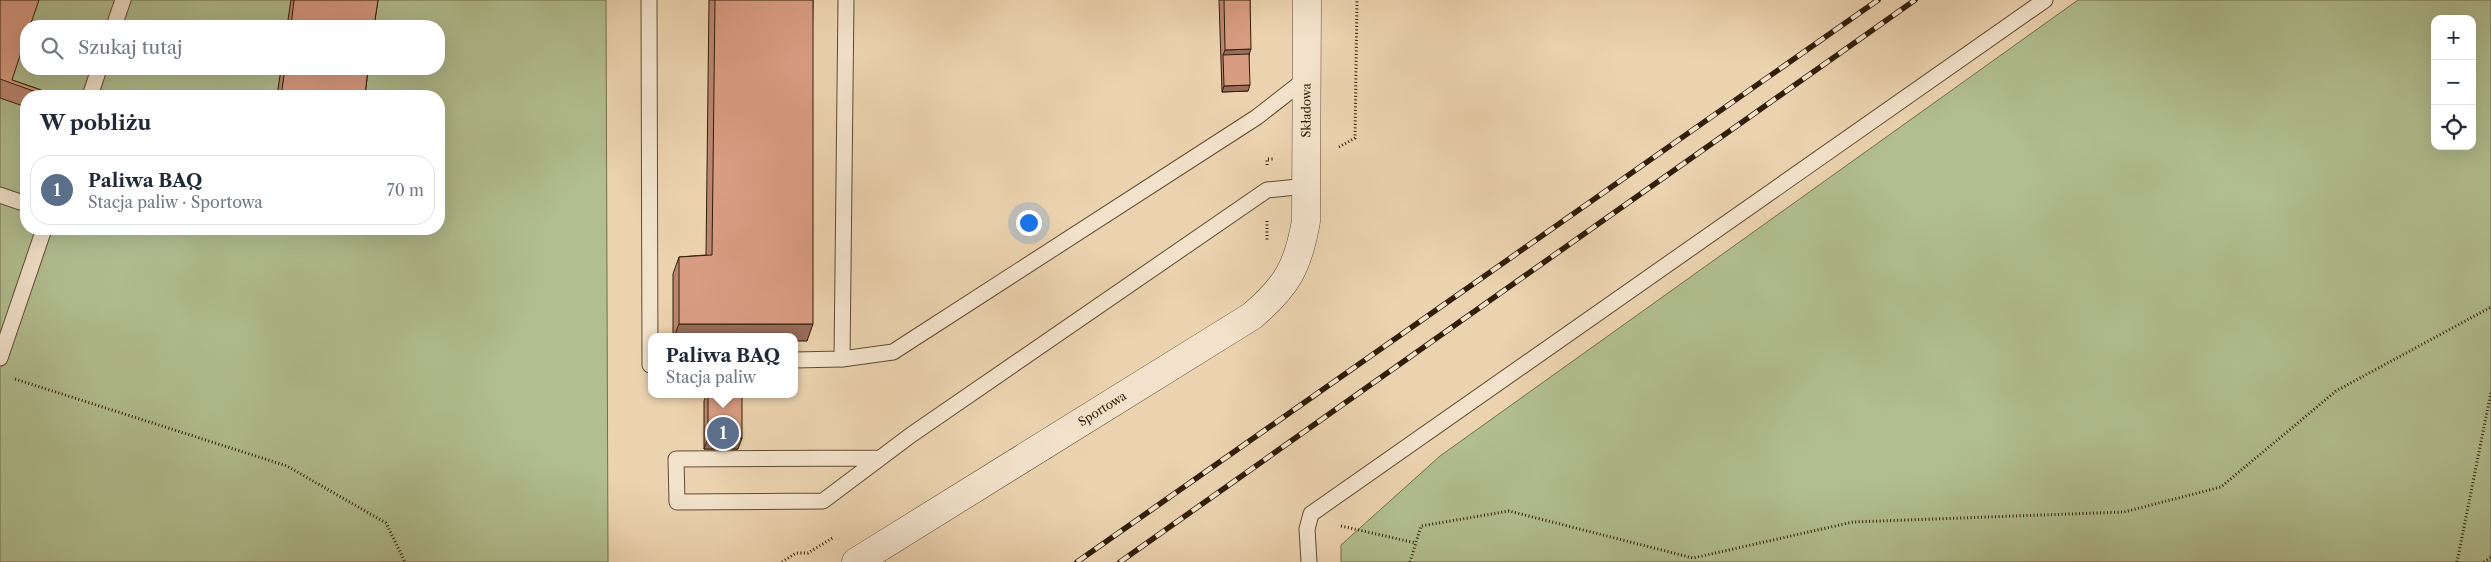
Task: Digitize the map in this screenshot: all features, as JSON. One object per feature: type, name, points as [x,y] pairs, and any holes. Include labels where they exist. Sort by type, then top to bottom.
[{"type":"street","name":"Składowa","points":[[1306,221],[1307,0]]},
{"type":"street","name":"Sportowa","points":[[856,562],[1252,316],[1276,296],[1291,273],[1301,247],[1306,221]]},
{"type":"lane","points":[[116,20],[123,0]]},
{"type":"lane","points":[[649,0],[650,333]]},
{"type":"lane","points":[[842,359],[846,0]]},
{"type":"lane","points":[[1309,562],[1307,529],[1311,514],[2044,0]]},
{"type":"lane","points":[[92,90],[97,75]]},
{"type":"lane","points":[[798,360],[842,359],[893,352],[1257,117],[1307,78]]},
{"type":"lane","points":[[879,458],[676,459],[677,502],[823,501],[879,458],[1267,190],[1306,186]]},
{"type":"lane","points":[[0,195],[20,202]]},
{"type":"lane","points":[[0,358],[42,235]]},
{"type":"path","points":[[1410,562],[1420,526],[1509,511],[1693,558],[1853,522],[2124,512],[2221,487],[2336,391],[2491,307]]},
{"type":"path","points":[[9,377],[287,466],[386,523],[405,562]]},
{"type":"path","points":[[2457,562],[2491,392]]},
{"type":"path","points":[[1307,529],[1331,524],[1416,543]]},
{"type":"path","points":[[2484,562],[2491,557]]},
{"type":"green space","points":[[0,0],[606,0],[608,562],[0,562]]},
{"type":"green space","points":[[2078,0],[2491,0],[2491,562],[1341,562],[1341,545],[1440,456]]},
{"type":"building","points":[[0,0],[39,0],[32,20],[20,20],[20,55],[12,80],[41,90],[31,90],[0,79]]},
{"type":"building","points":[[294,0],[378,0],[375,20],[292,20]]},
{"type":"building","points":[[715,0],[813,0],[813,324],[679,324],[679,257],[712,255]]},
{"type":"building","points":[[1224,0],[1250,0],[1251,49],[1225,50]]},
{"type":"building","points":[[1249,54],[1250,85],[1224,86],[1223,55]]},
{"type":"building","points":[[284,75],[367,75],[366,90],[282,90]]},
{"type":"building","points":[[708,398],[742,398],[742,438],[708,438]]},
{"type":"railway","points":[[1077,562],[1878,0]]},
{"type":"railway","points":[[1120,562],[1915,0]]},
{"type":"place","name":"Paliwa BAQ","points":[[723,433]]}]
